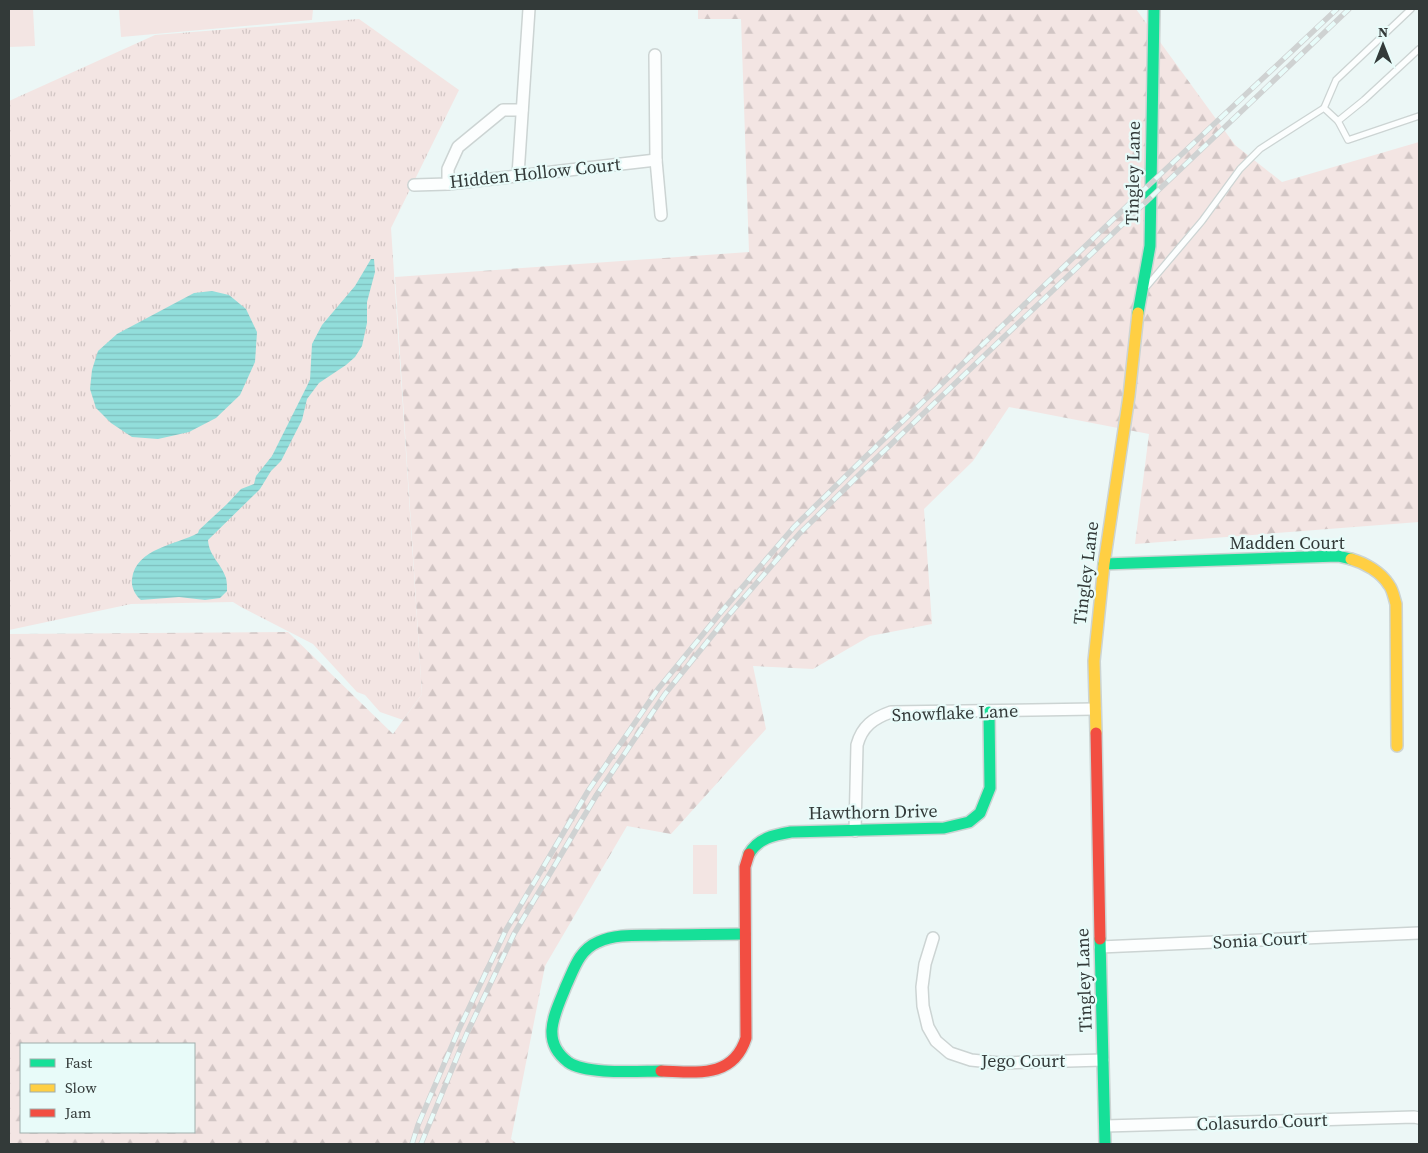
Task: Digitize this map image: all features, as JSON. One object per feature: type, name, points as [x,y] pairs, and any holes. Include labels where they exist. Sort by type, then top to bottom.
[{"type":"street","points":[[518,175],[529,9]]},
{"type":"street","name":"Tingley Lane","points":[[1105,1144],[1094,661],[1104,564],[1129,396],[1141,293],[1150,246],[1154,9]]},
{"type":"street","points":[[655,55],[656,160],[662,215]]},
{"type":"street","points":[[448,184],[448,169],[458,147],[503,110],[522,110]]},
{"type":"street","name":"Hidden Hollow Court","points":[[414,185],[448,184],[656,160]]},
{"type":"street","name":"Madden Court","points":[[1104,564],[1338,556],[1362,562],[1379,574],[1390,586],[1396,604],[1398,746]]},
{"type":"street","name":"Snowflake Lane","points":[[855,831],[857,745],[860,734],[868,724],[879,716],[891,712],[1095,709]]},
{"type":"street","name":"Hawthorn Drive","points":[[745,934],[617,936],[598,941],[586,949],[577,960],[556,1011],[552,1024],[553,1039],[559,1052],[569,1062],[580,1068],[596,1070],[703,1072],[714,1071],[736,1059],[743,1051],[746,1038],[745,867],[751,849],[758,842],[772,834],[944,828],[959,827],[972,822],[981,812],[990,788],[989,712]]},
{"type":"street","name":"Sonia Court","points":[[1100,947],[1419,932]]},
{"type":"street","name":"Jego Court","points":[[933,938],[923,979],[923,1006],[928,1027],[936,1041],[950,1053],[971,1060],[1000,1063],[1103,1060]]},
{"type":"street","name":"Colasurdo Court","points":[[1105,1126],[1419,1118]]},
{"type":"lane","points":[[1141,293],[1202,221],[1240,169],[1260,149],[1324,108],[1336,80],[1411,9]]},
{"type":"lane","points":[[1338,121],[1364,100],[1419,49]]},
{"type":"lane","points":[[1324,108],[1338,121],[1348,140],[1419,116]]},
{"type":"green space","points":[[9,9],[33,9],[35,46],[9,47]]},
{"type":"green space","points":[[119,9],[313,9],[312,20],[121,37]]},
{"type":"green space","points":[[698,9],[1136,9],[1235,145],[1282,182],[1419,142],[1419,522],[1135,544],[1149,434],[1009,407],[973,461],[924,509],[932,624],[870,636],[813,669],[753,666],[766,729],[671,834],[627,826],[545,966],[511,1139],[517,1144],[9,1144],[9,634],[288,632],[393,734],[422,694],[395,277],[749,252],[741,19],[698,19]]},
{"type":"green space","points":[[359,19],[459,90],[391,228],[422,694],[403,720],[380,712],[365,695],[357,692],[313,644],[233,602],[131,604],[9,630],[9,101],[155,35]]},
{"type":"green space","points":[[693,845],[717,845],[717,894],[693,894]]},
{"type":"water","points":[[371,259],[374,259],[375,272],[367,302],[367,323],[362,346],[355,357],[346,365],[319,383],[307,399],[302,420],[281,461],[271,471],[260,489],[208,540],[211,551],[226,578],[227,591],[220,598],[205,600],[179,597],[141,600],[134,591],[132,579],[135,569],[141,560],[158,549],[198,533],[241,489],[254,484],[256,476],[272,456],[310,380],[312,344],[322,325],[355,286]]},
{"type":"water","points":[[212,291],[229,295],[246,309],[257,332],[255,362],[240,395],[216,418],[189,432],[158,439],[132,437],[111,423],[96,408],[90,389],[92,370],[98,351],[117,334],[194,293]]},
{"type":"railway","points":[[412,1144],[418,1125],[459,1029],[506,930],[588,791],[658,689],[794,527],[1150,184],[1337,9]]},
{"type":"railway","points":[[421,1144],[467,1033],[514,934],[596,796],[665,694],[728,616],[800,533],[864,470],[1349,9]]},
{"type":"traffic: fast","points":[[1138,313],[1150,246],[1154,9]]},
{"type":"traffic: fast","points":[[1104,564],[1338,556],[1351,559]]},
{"type":"traffic: fast","points":[[749,854],[762,841],[773,836],[791,832],[944,828],[969,822],[980,813],[990,788],[989,712]]},
{"type":"traffic: fast","points":[[661,1071],[600,1071],[587,1069],[568,1062],[559,1053],[554,1044],[552,1026],[558,1006],[578,961],[591,945],[613,937],[745,934]]},
{"type":"traffic: fast","points":[[1100,939],[1105,1144]]},
{"type":"traffic: slow","points":[[1096,733],[1094,661],[1104,564],[1129,396],[1138,313]]},
{"type":"traffic: slow","points":[[1351,559],[1362,563],[1382,576],[1390,587],[1396,604],[1397,746]]},
{"type":"traffic: jam","points":[[1096,733],[1100,939]]},
{"type":"traffic: jam","points":[[661,1071],[700,1072],[723,1067],[732,1061],[740,1051],[746,1038],[745,867],[749,854]]}]
